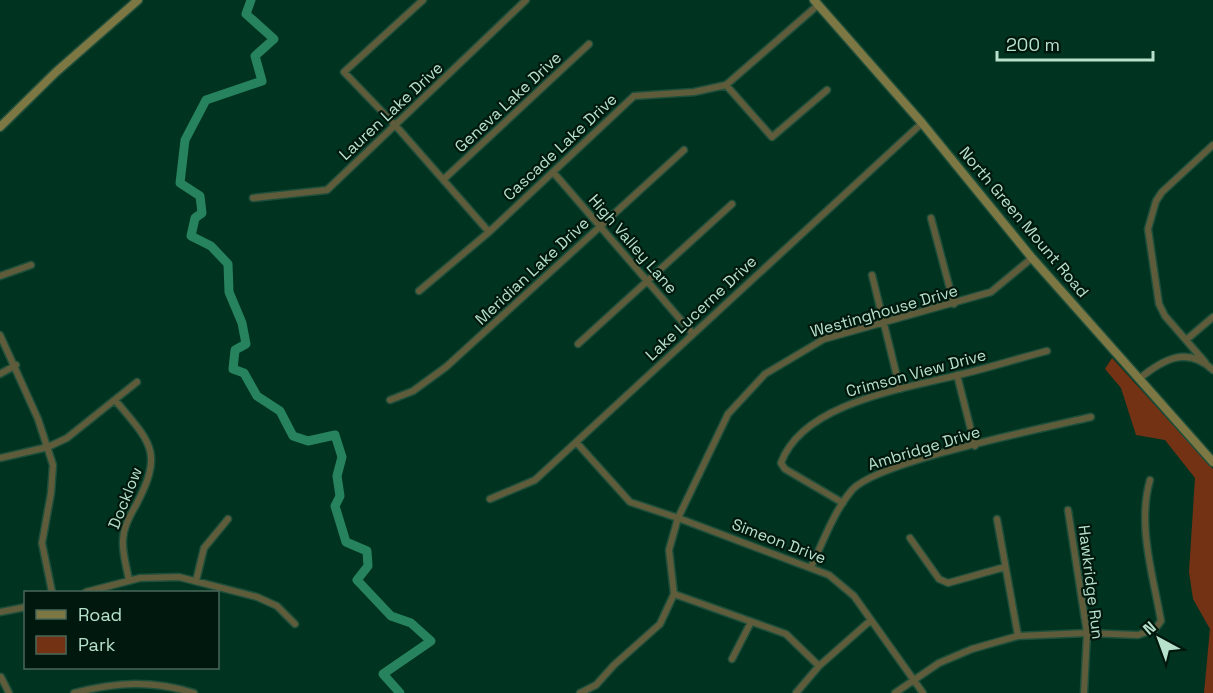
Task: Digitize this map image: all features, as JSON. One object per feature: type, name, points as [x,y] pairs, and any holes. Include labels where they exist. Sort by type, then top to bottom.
[{"type":"street","points":[[0,127],[56,72],[138,0]]},
{"type":"street","points":[[423,0],[344,72],[396,126],[489,232]]},
{"type":"street","name":"Lauren Lake Drive","points":[[253,198],[327,190],[526,0]]},
{"type":"street","name":"Cascade Lake Drive","points":[[419,291],[489,232],[634,96],[694,92],[726,85],[816,2]]},
{"type":"street","name":"North Green Mount Road","points":[[816,2],[922,123],[1032,258],[1213,462]]},
{"type":"street","name":"Geneva Lake Drive","points":[[444,179],[590,44]]},
{"type":"street","points":[[726,85],[772,137],[827,90]]},
{"type":"street","name":"Lake Lucerne Drive","points":[[490,499],[535,480],[922,123]]},
{"type":"street","points":[[1213,145],[1162,192],[1156,201],[1148,229],[1159,304],[1165,316],[1213,370]]},
{"type":"street","name":"Meridian Lake Drive","points":[[390,400],[413,392],[446,367],[684,150]]},
{"type":"street","name":"High Valley Lane","points":[[553,172],[693,334]]},
{"type":"street","points":[[578,344],[732,204]]},
{"type":"street","points":[[931,218],[954,304]]},
{"type":"street","name":"Westinghouse Drive","points":[[674,594],[669,550],[678,518],[728,414],[765,374],[811,344],[991,292],[1032,258]]},
{"type":"street","points":[[0,276],[31,265]]},
{"type":"street","points":[[872,275],[900,389]]},
{"type":"street","points":[[1186,340],[1213,316]]},
{"type":"street","points":[[0,335],[16,365],[48,447],[53,475],[42,543],[52,591]]},
{"type":"street","name":"Crimson View Drive","points":[[843,503],[785,469],[781,463],[784,455],[806,430],[834,411],[900,389],[1047,351]]},
{"type":"street","points":[[1139,379],[1159,362],[1170,358],[1197,358],[1205,362]]},
{"type":"street","points":[[0,374],[16,365]]},
{"type":"street","points":[[957,375],[975,446]]},
{"type":"street","points":[[0,458],[48,447],[67,438],[137,382]]},
{"type":"street","name":"Docklow","points":[[115,400],[138,427],[152,455],[152,467],[147,484],[133,511],[123,539],[129,581]]},
{"type":"street","name":"Ambridge Drive","points":[[811,567],[843,503],[854,488],[875,474],[1091,417]]},
{"type":"street","name":"Simeon Drive","points":[[576,442],[630,502],[829,575],[854,596],[923,693]]},
{"type":"street","points":[[895,693],[912,679],[939,663],[972,649],[1018,636],[1087,633],[1138,635],[1155,628],[1161,621],[1146,533],[1144,500],[1150,480]]},
{"type":"street","name":"Hawkridge Run","points":[[1068,510],[1087,633],[1084,693]]},
{"type":"street","points":[[196,581],[197,566],[204,548],[228,519]]},
{"type":"street","points":[[997,519],[1018,636]]},
{"type":"street","points":[[910,537],[939,579],[948,583],[1005,567]]},
{"type":"street","points":[[90,591],[140,578],[179,577],[257,597],[277,606],[295,624]]},
{"type":"street","points":[[580,693],[596,685],[614,665],[650,636],[660,624],[674,594],[786,634],[819,666]]},
{"type":"street","points":[[0,612],[24,607]]},
{"type":"street","points":[[796,693],[819,666],[871,620]]},
{"type":"street","points":[[732,659],[751,622]]},
{"type":"street","points":[[1,677],[9,693]]},
{"type":"street","points":[[74,693],[104,685],[137,682],[176,687],[195,693]]},
{"type":"green space","points":[[1112,358],[1213,469],[1213,693],[1204,693],[1210,629],[1193,599],[1189,572],[1195,478],[1165,440],[1136,435],[1121,388],[1105,369]]},
{"type":"waterway","points":[[251,0],[246,14],[274,39],[255,56],[262,81],[206,100],[185,140],[180,183],[200,196],[202,213],[195,218],[191,236],[211,246],[228,264],[229,292],[242,323],[246,344],[235,350],[233,369],[244,373],[257,396],[280,411],[293,436],[308,441],[335,435],[342,457],[337,476],[340,496],[335,506],[346,542],[367,551],[368,566],[357,580],[391,616],[411,623],[431,641],[383,674],[400,693]]}]
